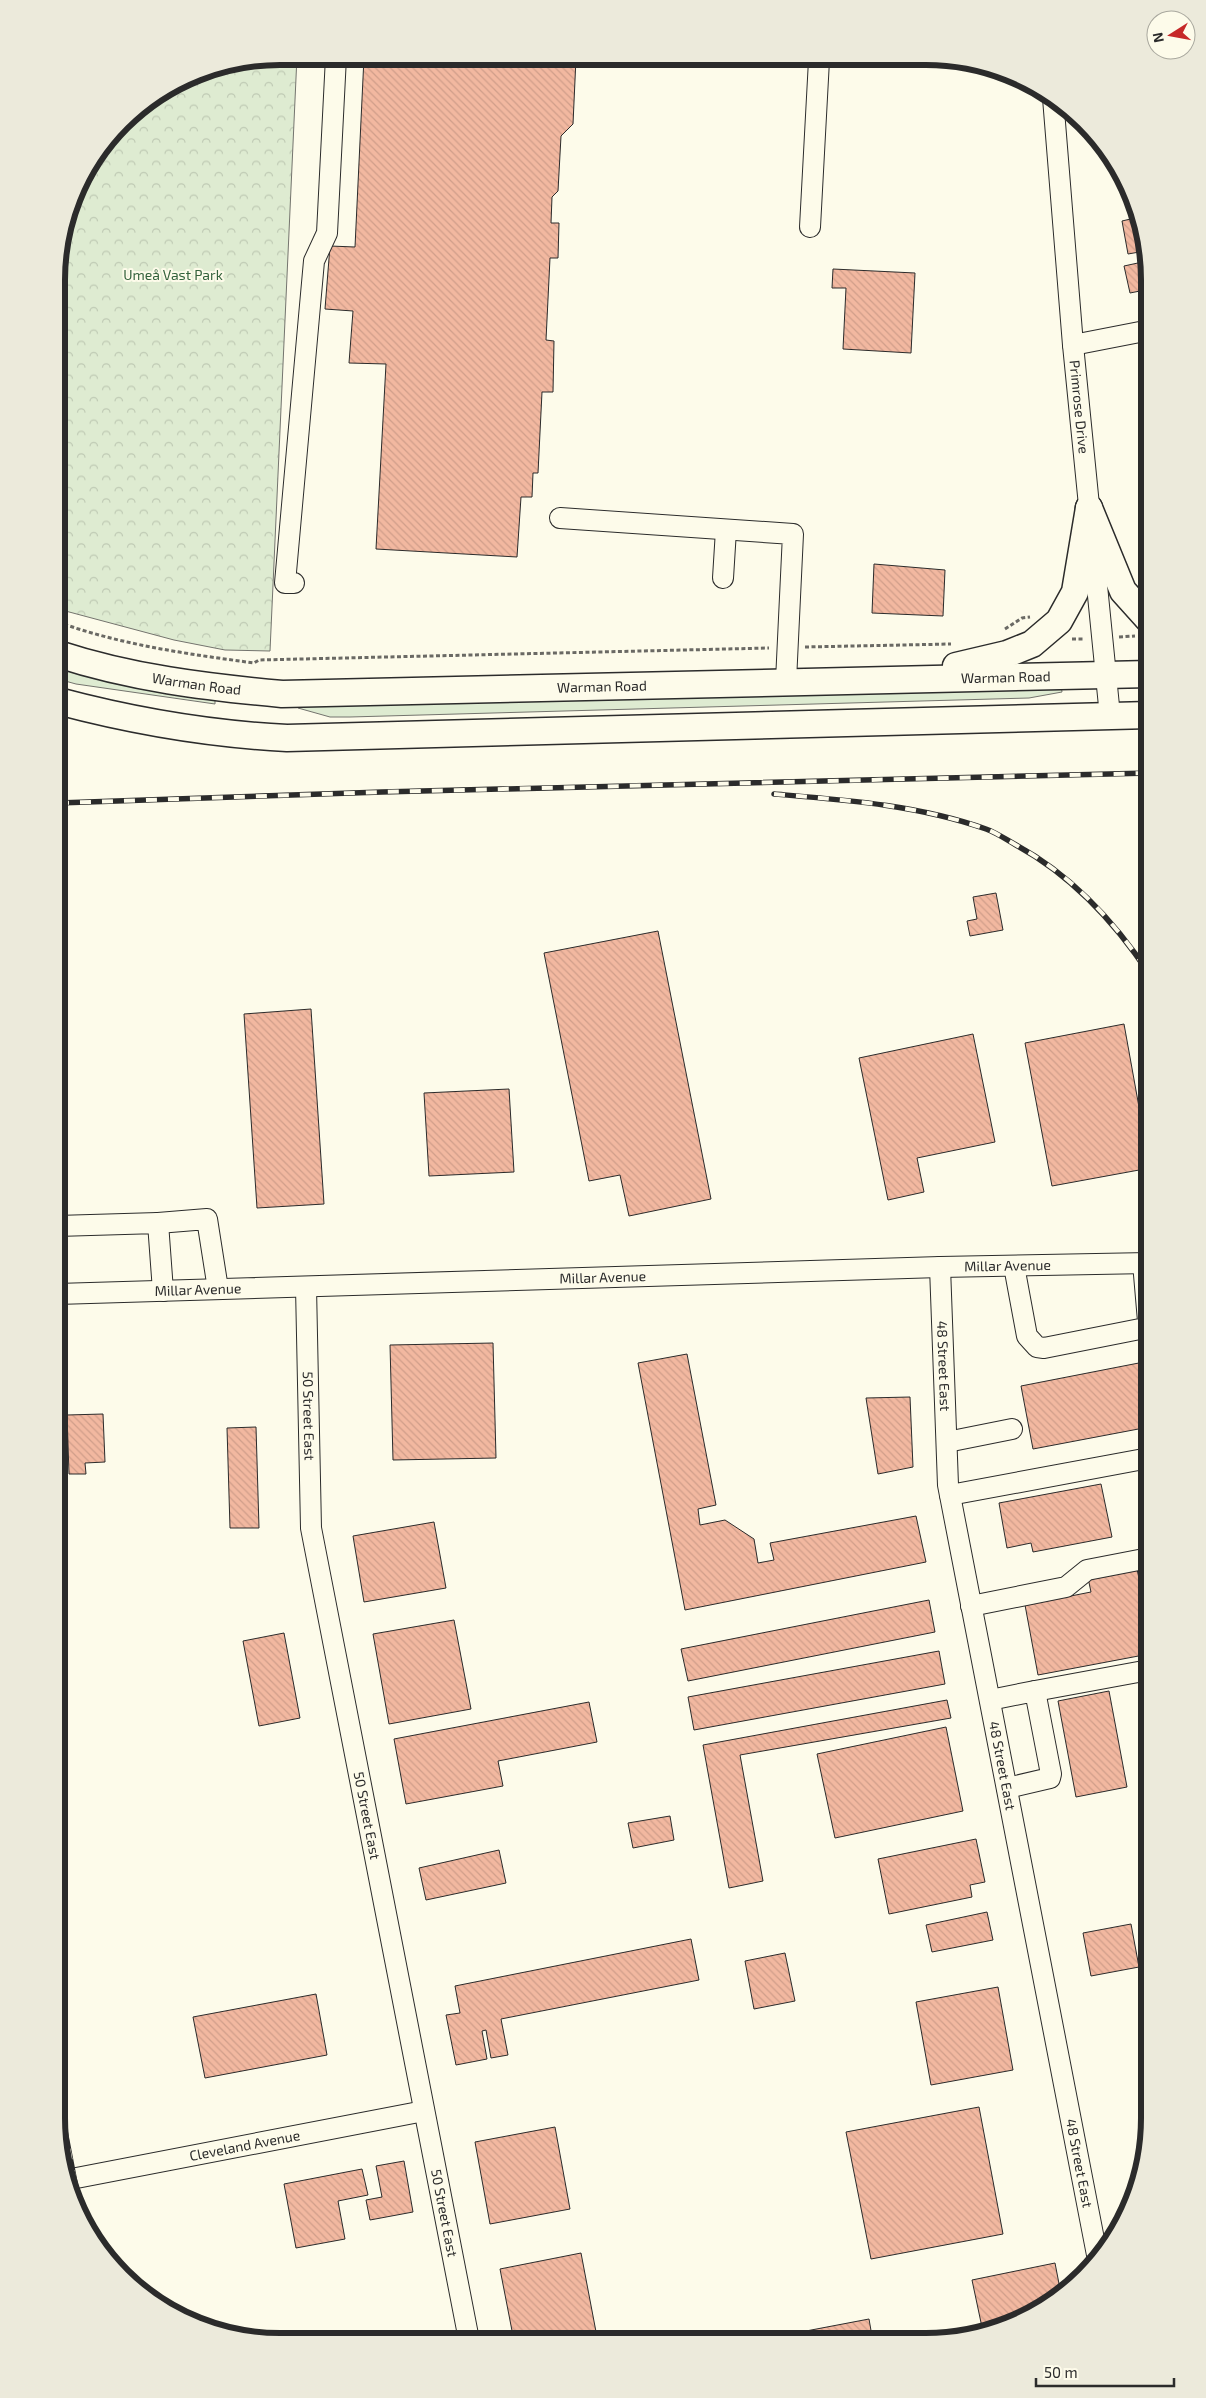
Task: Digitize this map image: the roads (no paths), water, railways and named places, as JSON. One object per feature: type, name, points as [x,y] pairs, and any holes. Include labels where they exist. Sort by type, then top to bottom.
[{"type":"main road","points":[[1089,508],[1122,591],[1141,611]]},
{"type":"main road","points":[[904,678],[1007,654],[1032,644],[1051,630],[1059,621],[1075,592],[1089,508]]},
{"type":"main road","name":"Warman Road","points":[[65,656],[170,682],[282,694],[904,678],[1141,674]]},
{"type":"main road","points":[[65,703],[114,716],[177,727],[241,735],[287,738],[1141,715]]},
{"type":"street","points":[[294,583],[285,583],[314,261],[327,233],[336,65]]},
{"type":"street","points":[[810,227],[819,65]]},
{"type":"street","name":"Primrose Drive","points":[[1054,107],[1073,345],[1110,716]]},
{"type":"street","points":[[1073,345],[1141,332]]},
{"type":"street","points":[[560,518],[793,534],[786,681]]},
{"type":"street","points":[[724,578],[726,530]]},
{"type":"street","points":[[65,1226],[207,1219],[218,1289]]},
{"type":"street","points":[[158,1222],[163,1291]]},
{"type":"street","name":"Millar Avenue","points":[[65,1294],[940,1267],[1141,1263]]},
{"type":"street","points":[[1014,1266],[1028,1336],[1037,1347],[1044,1348],[1141,1329]]},
{"type":"street","name":"48 Street East","points":[[940,1267],[950,1495],[1096,2250]]},
{"type":"street","name":"50 Street East","points":[[306,1287],[311,1528],[468,2333]]},
{"type":"street","points":[[947,1442],[1012,1429]]},
{"type":"street","points":[[950,1495],[1141,1459]]},
{"type":"street","points":[[972,1606],[1066,1587],[1087,1570],[1141,1560]]},
{"type":"street","points":[[990,1700],[1141,1671]]},
{"type":"street","points":[[1007,1788],[1050,1778],[1051,1774],[1035,1691]]},
{"type":"street","name":"Cleveland Avenue","points":[[74,2179],[424,2111]]},
{"type":"railway","points":[[65,803],[382,792],[1141,773]]},
{"type":"railway","points":[[774,794],[855,801],[908,809],[934,814],[994,832],[1037,857],[1074,886],[1107,919],[1141,961]]},
{"type":"railway","points":[[65,2131],[76,2185]]},
{"type":"park label","name":"Umeå Vast Park","points":[[173,275]]}]
